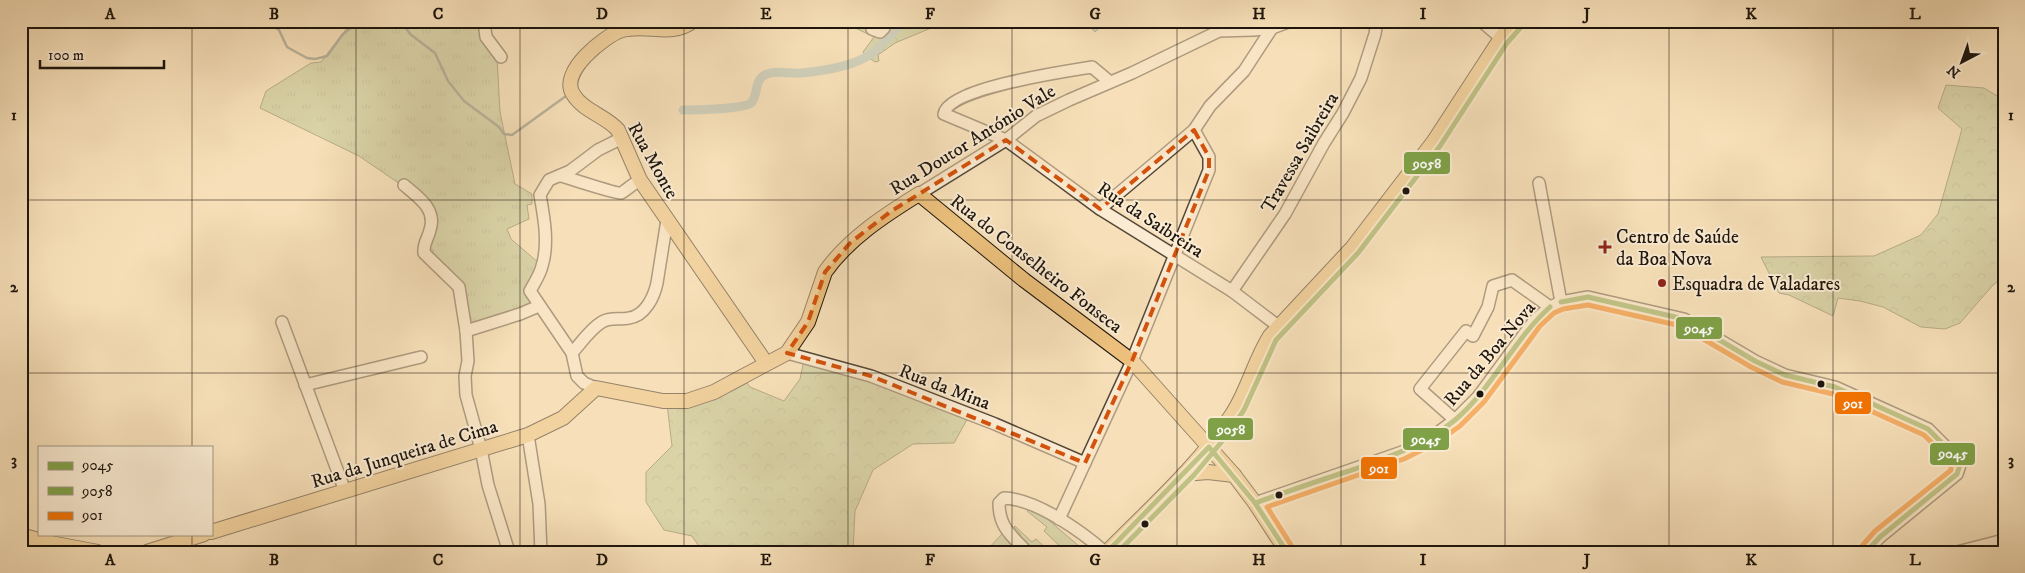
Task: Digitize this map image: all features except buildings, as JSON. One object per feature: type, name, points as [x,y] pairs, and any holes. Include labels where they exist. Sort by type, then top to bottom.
[{"type":"main road","name":"Rua Monte","points":[[693,21],[683,28],[674,30],[634,28],[621,31],[591,50],[575,69],[570,84],[572,93],[584,106],[613,124],[622,138],[640,180],[766,363]]},
{"type":"main road","points":[[1106,552],[1209,448],[1232,414],[1262,347],[1278,326],[1352,248],[1434,141],[1501,38],[1516,21]]},
{"type":"main road","name":"Rua Doutor António Vale","points":[[596,388],[663,401],[687,401],[714,392],[787,353],[805,329],[825,272],[830,265],[850,243],[890,212],[919,194]]},
{"type":"main road","name":"Rua do Conselheiro Fonseca","points":[[919,194],[1024,280],[1132,361],[1234,475],[1288,552]]},
{"type":"main road","name":"Rua da Junqueira de Cima","points":[[212,532],[528,435],[563,418],[596,388]]},
{"type":"main road","points":[[1184,474],[1208,472],[1234,475]]},
{"type":"main road","points":[[21,535],[45,542],[98,552]]},
{"type":"main road","points":[[147,552],[198,536]]},
{"type":"street","points":[[484,21],[486,37],[501,57]]},
{"type":"street","name":"Rua Doutor António Vale","points":[[919,194],[1006,140],[1036,116],[1069,100],[1219,31],[1272,28],[1291,21]]},
{"type":"street","name":"Travessa Saibreira","points":[[1232,291],[1284,214],[1343,113],[1361,78],[1377,21]]},
{"type":"street","points":[[1481,21],[1501,38]]},
{"type":"street","points":[[1100,209],[1194,130],[1210,106],[1244,71],[1272,28]]},
{"type":"street","name":"Rua da Saibreira","points":[[1110,82],[1092,67],[1039,76],[977,91],[948,105],[944,114],[1006,140],[1100,209],[1232,291],[1278,326]]},
{"type":"street","points":[[1059,519],[1132,361],[1209,170],[1209,157],[1194,130]]},
{"type":"street","points":[[596,388],[584,383],[577,376],[572,353],[530,291],[542,266],[545,220],[540,195],[548,180],[561,176],[598,150],[622,138]]},
{"type":"street","points":[[561,176],[593,185],[614,194],[622,193],[630,185],[640,180]]},
{"type":"street","points":[[1539,183],[1561,302]]},
{"type":"street","points":[[404,184],[422,200],[431,212],[431,229],[423,245],[424,253],[459,287],[466,331],[468,361],[465,376],[466,395],[481,449],[488,485],[509,552]]},
{"type":"street","points":[[572,353],[601,323],[636,316],[650,302],[657,284],[667,220]]},
{"type":"street","points":[[1455,420],[1420,389],[1466,331],[1473,336],[1488,307],[1493,286],[1512,280],[1550,307]]},
{"type":"street","name":"Rua da Boa Nova","points":[[1255,503],[1402,452],[1432,437],[1455,420],[1478,398],[1534,321],[1550,307],[1561,302],[1588,297],[1684,319],[1755,361],[1785,375],[1835,387],[1928,429],[1957,458],[1960,465],[1957,474],[1880,537],[1866,552]]},
{"type":"street","points":[[466,331],[539,306]]},
{"type":"street","points":[[282,322],[345,490]]},
{"type":"street","name":"Rua da Mina","points":[[787,353],[871,376],[995,424],[1085,463]]},
{"type":"street","points":[[305,384],[421,357]]},
{"type":"street","points":[[528,435],[539,504],[541,552]]},
{"type":"street","points":[[1027,552],[1005,528],[999,516],[999,503],[1004,498],[1015,498],[1059,519],[1086,535],[1106,552]]},
{"type":"street","points":[[1957,552],[2004,540]]},
{"type":"highlighted area","points":[[1194,130],[1209,157],[1209,170],[1132,361],[1085,463],[871,376],[787,353],[808,322],[825,272],[850,243],[890,212],[1006,140],[1100,209]]},
{"type":"green space","points":[[362,21],[481,21],[497,57],[500,112],[515,184],[532,194],[532,204],[527,205],[529,219],[507,229],[511,239],[540,264],[536,275],[535,304],[468,328],[462,286],[434,258],[433,250],[428,248],[435,234],[437,217],[425,201],[359,156],[260,108],[266,91],[311,63],[321,62],[347,28]]},
{"type":"green space","points":[[841,21],[948,21],[895,43],[878,55],[879,61],[875,62],[868,59],[863,52],[874,37]]},
{"type":"green space","points":[[1946,85],[1984,88],[2004,100],[2004,277],[1993,285],[1960,323],[1945,329],[1921,327],[1883,307],[1838,298],[1833,316],[1789,295],[1779,293],[1761,257],[1874,256],[1921,235],[1938,214],[1962,129],[1938,108]]},
{"type":"green space","points":[[804,360],[844,371],[969,416],[954,443],[913,444],[873,470],[855,511],[853,552],[703,552],[692,536],[664,530],[646,502],[646,472],[672,446],[667,404],[702,402],[747,383],[750,387],[784,401],[800,379]]},
{"type":"green space","points":[[1029,509],[1039,512],[1086,552],[1066,552],[1044,531],[1047,527],[1027,511]]},
{"type":"green space","points":[[1015,526],[1032,542],[1036,539],[1050,552],[1029,552],[1017,539],[1021,535]]},
{"type":"green space","points":[[1003,533],[1022,552],[986,551]]},
{"type":"water","points":[[1094,21],[1107,21],[1095,32],[1089,26]]},
{"type":"waterway","points":[[266,21],[279,30],[287,47],[307,58],[315,59],[327,56],[343,34],[352,27],[368,21]]},
{"type":"waterway","points":[[401,21],[410,34],[435,53],[448,81],[464,101],[499,127],[504,134],[512,135],[566,96]]},
{"type":"waterway","points":[[683,110],[719,109],[747,105],[753,100],[758,83],[767,74],[775,72],[819,71],[855,62],[871,54],[903,21]]},
{"type":"transit line","name":"9058","points":[[1118,552],[1194,475],[1224,439],[1244,410],[1276,340],[1358,253],[1440,146],[1507,43],[1522,26]]},
{"type":"transit line","name":"9045","points":[[1561,302],[1588,297],[1684,319],[1755,361],[1785,375],[1835,387],[1928,429],[1957,458],[1960,465],[1957,474],[1880,537],[1866,552]]},
{"type":"transit line","name":"901","points":[[1293,548],[1267,507],[1404,459],[1436,443],[1460,426],[1484,402],[1540,326],[1554,313],[1563,309],[1588,305],[1681,326],[1751,367],[1782,382],[1833,394],[1924,435],[1951,462],[1951,470],[1875,531],[1861,547]]},
{"type":"transit line","name":"9045","points":[[1255,503],[1391,456],[1431,437],[1455,420],[1481,393],[1525,334],[1550,307]]},
{"type":"transit line","name":"9045","points":[[1107,552],[1209,447],[1255,503],[1287,552]]},
{"type":"place","name":"Centro de Saúde da Boa Nova","points":[[1605,247]]},
{"type":"place","name":"Esquadra de Valadares","points":[[1662,283]]}]
